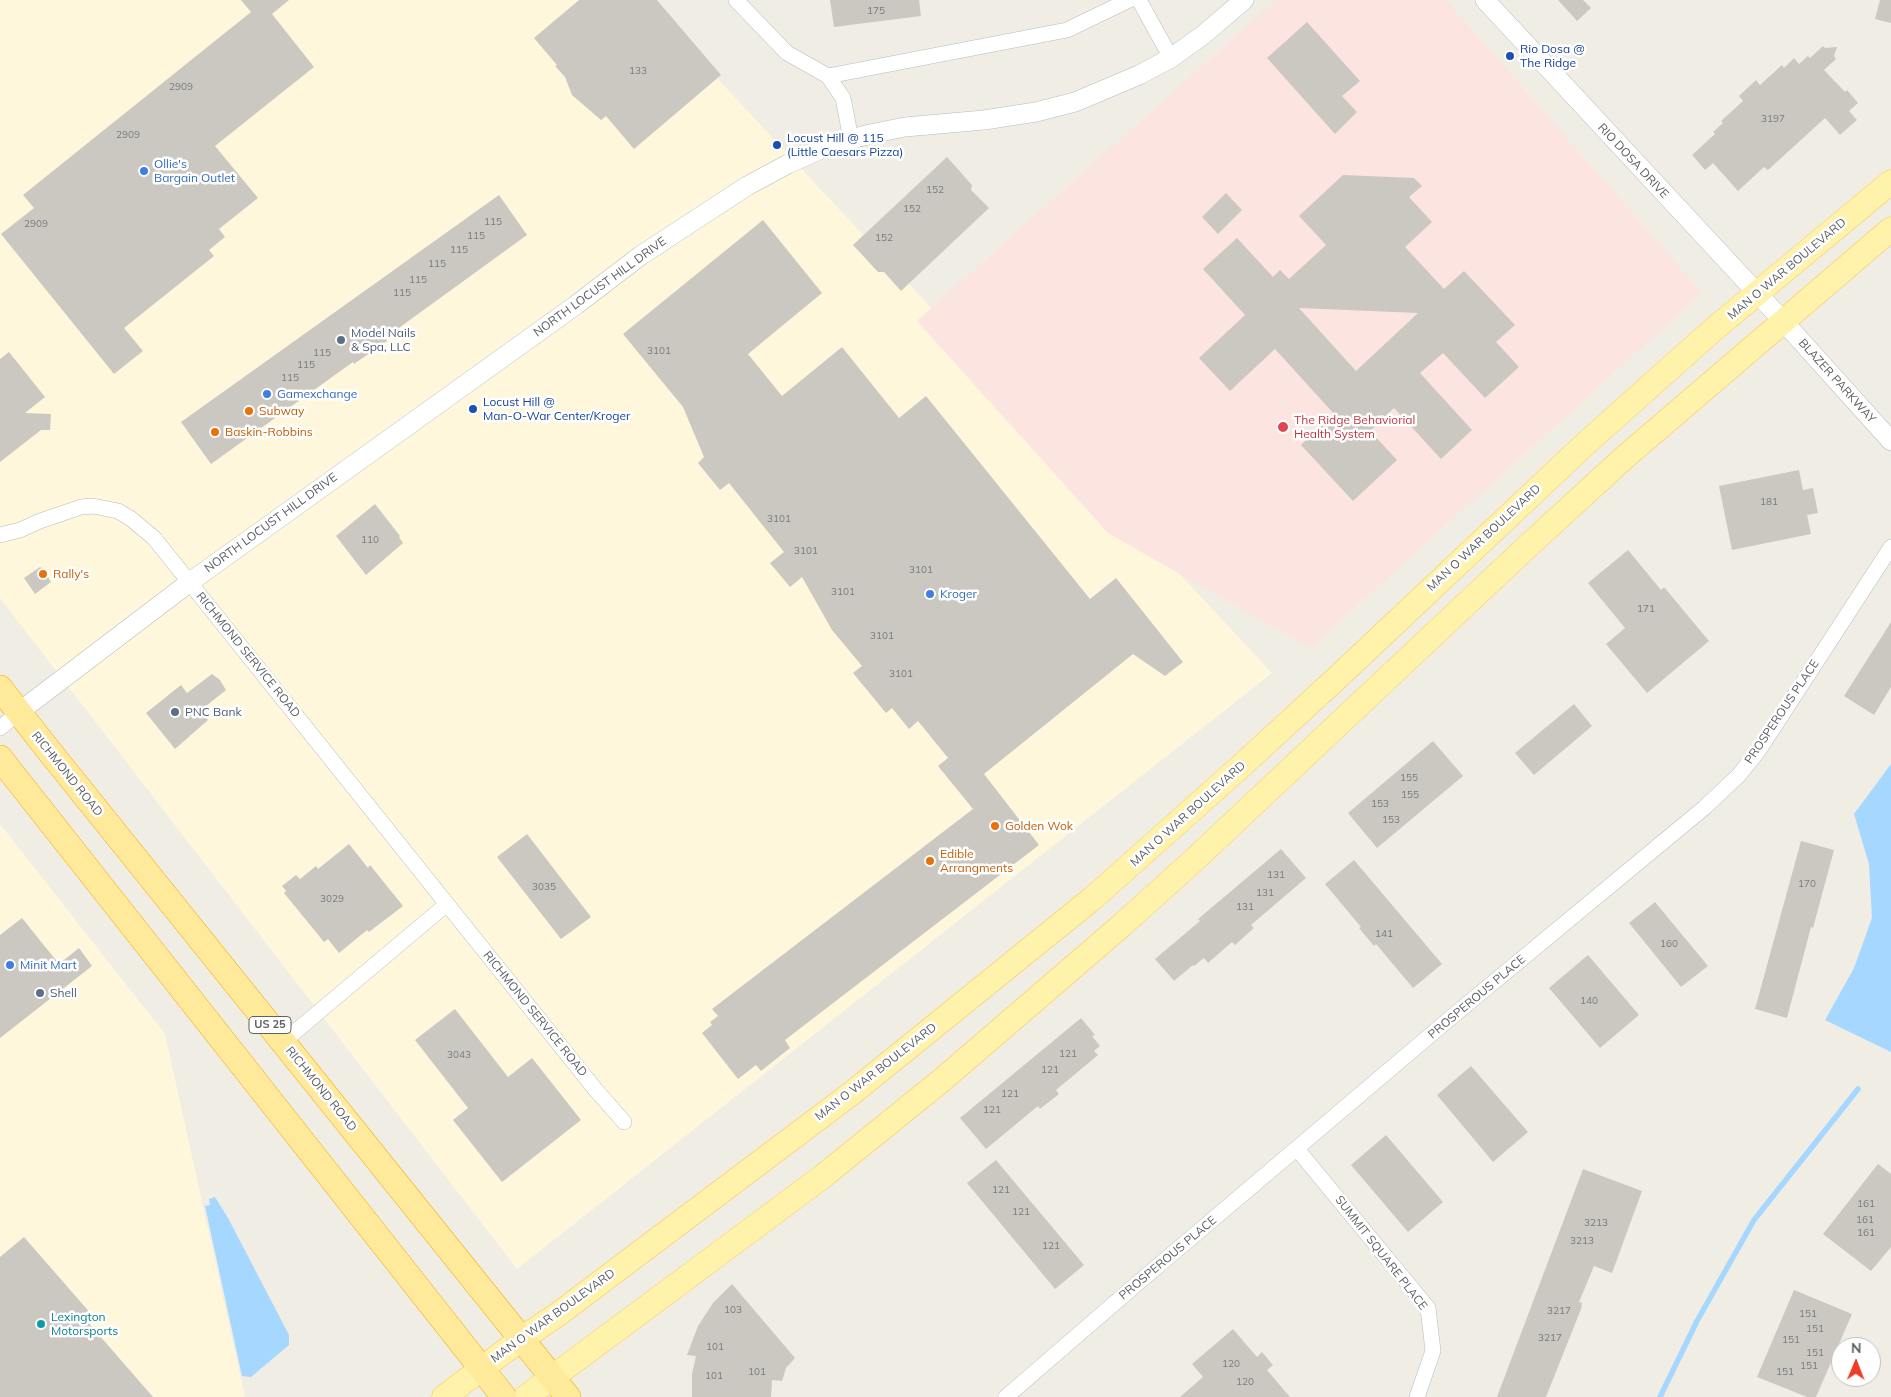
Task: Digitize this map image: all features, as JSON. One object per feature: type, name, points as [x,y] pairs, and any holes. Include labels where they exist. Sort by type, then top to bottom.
[{"type":"highway","name":"RICHMOND ROAD","points":[[0,688],[568,1397]]},
{"type":"highway","points":[[0,758],[504,1397]]},
{"type":"main road","name":"MAN O WAR BOULEVARD","points":[[444,1397],[481,1368],[572,1304],[852,1093],[1092,898],[1217,788],[1338,677],[1583,446],[1756,294],[1891,182]]},
{"type":"main road","points":[[526,1397],[822,1177],[950,1073],[1193,862],[1529,545],[1626,457],[1891,229]]},
{"type":"street","points":[[736,0],[786,53],[828,76],[843,98],[851,139]]},
{"type":"street","points":[[828,76],[1067,30],[1129,0]]},
{"type":"street","points":[[1139,0],[1171,58]]},
{"type":"street","name":"NORTH LOCUST HILL DRIVE","points":[[19,712],[190,582],[576,305],[640,256],[747,186],[788,164],[830,145],[851,139],[905,127],[992,119],[1036,112],[1075,102],[1139,75],[1171,58],[1203,36],[1244,0]]},
{"type":"street","name":"RIO DOSA DRIVE","points":[[1485,0],[1783,321]]},
{"type":"street","name":"BLAZER PARKWAY","points":[[1783,321],[1891,441]]},
{"type":"street","name":"RICHMOND SERVICE ROAD","points":[[0,535],[20,530],[81,507],[93,506],[105,508],[130,518],[154,538],[595,1089],[624,1122]]},
{"type":"street","name":"PROSPEROUS PLACE","points":[[1006,1397],[1297,1148],[1704,808],[1739,775],[1759,750],[1891,547]]},
{"type":"street","points":[[0,728],[19,712]]},
{"type":"street","points":[[283,1042],[447,904]]},
{"type":"street","name":"SUMMIT SQUARE PLACE","points":[[1297,1148],[1428,1308],[1433,1351],[1417,1397]]},
{"type":"shaded area","points":[[0,0],[644,0],[1272,673],[517,1269],[0,598]]},
{"type":"shaded area","name":"The Ridge Behaviorial Health System","points":[[1276,0],[1446,0],[1702,293],[1310,648],[1108,533],[917,321]]},
{"type":"shaded area","points":[[0,824],[165,1034],[245,1397],[0,1397]]},
{"type":"water","points":[[1891,764],[1891,1052],[1825,1020],[1854,968],[1872,918],[1869,864],[1854,814]]},
{"type":"water","points":[[215,1197],[228,1218],[289,1335],[289,1345],[251,1377],[242,1376],[205,1206],[210,1205],[209,1199]]},
{"type":"building","name":"Ollie's Bargain Outlet","points":[[241,0],[289,0],[272,14],[314,67],[215,146],[258,198],[219,229],[225,237],[209,250],[214,256],[124,328],[143,351],[114,374],[1,234],[34,208],[23,195],[251,12]]},
{"type":"building","points":[[579,0],[657,0],[721,75],[634,149],[606,116],[601,120],[572,95],[565,77],[555,66],[557,65],[534,38]]},
{"type":"building","points":[[830,0],[919,0],[921,16],[834,27]]},
{"type":"building","points":[[1558,0],[1583,0],[1591,8],[1577,21]]},
{"type":"building","points":[[1880,0],[1891,0],[1891,23],[1875,19]]},
{"type":"building","points":[[1307,22],[1360,81],[1342,96],[1357,112],[1335,134],[1267,58]]},
{"type":"building","points":[[1823,46],[1825,48],[1837,47],[1834,56],[1836,59],[1824,70],[1845,92],[1847,90],[1858,103],[1849,111],[1857,120],[1840,135],[1825,118],[1768,170],[1764,167],[1738,191],[1713,163],[1705,170],[1692,155],[1715,134],[1713,132],[1723,123],[1721,121],[1743,101],[1739,96],[1756,80],[1760,85],[1782,65],[1784,68],[1794,58],[1799,64],[1808,56],[1810,58]]},
{"type":"building","points":[[947,157],[972,185],[971,190],[989,208],[901,291],[884,272],[878,272],[853,245]]},
{"type":"building","points":[[1343,175],[1414,178],[1422,186],[1409,197],[1432,222],[1405,247],[1444,289],[1464,271],[1515,325],[1496,342],[1519,367],[1485,398],[1443,353],[1420,373],[1472,430],[1441,459],[1394,408],[1370,431],[1397,460],[1353,501],[1301,445],[1334,414],[1275,349],[1230,391],[1199,358],[1245,315],[1203,269],[1237,238],[1273,277],[1280,270],[1289,279],[1326,245],[1299,216]],"holes":[[[1299,308],[1418,313],[1356,371]]]},
{"type":"building","points":[[1226,193],[1242,210],[1218,234],[1202,217]]},
{"type":"building","points":[[499,195],[527,235],[385,338],[387,341],[354,364],[353,362],[211,464],[181,422]]},
{"type":"building","points":[[763,220],[822,293],[748,354],[782,396],[842,347],[899,418],[926,396],[1090,599],[1116,578],[1183,662],[1165,676],[1133,654],[984,774],[1039,845],[785,1040],[790,1048],[761,1071],[756,1065],[738,1079],[702,1033],[712,1025],[710,1022],[718,1016],[712,1009],[973,809],[938,766],[948,758],[918,721],[909,729],[892,708],[886,713],[853,673],[862,666],[832,630],[802,577],[790,587],[770,563],[784,552],[729,483],[720,490],[698,463],[704,457],[683,407],[623,334]]},
{"type":"building","points":[[9,352],[45,397],[25,413],[51,414],[50,430],[41,430],[0,462],[0,359]]},
{"type":"building","points":[[1799,470],[1803,490],[1813,488],[1818,513],[1807,515],[1811,534],[1732,550],[1719,486]]},
{"type":"building","points":[[375,504],[400,536],[403,543],[366,575],[336,536]]},
{"type":"building","points":[[1628,550],[1661,590],[1664,587],[1709,641],[1647,693],[1606,644],[1625,628],[1588,583]]},
{"type":"building","name":"Rally's","points":[[40,567],[51,582],[35,594],[24,578]]},
{"type":"building","points":[[1891,622],[1891,687],[1874,715],[1844,696]]},
{"type":"building","name":"PNC Bank","points":[[212,674],[220,680],[226,690],[201,710],[208,720],[175,749],[146,713],[181,685],[187,693]]},
{"type":"building","points":[[1574,704],[1592,726],[1534,775],[1515,753]]},
{"type":"building","points":[[1433,741],[1463,776],[1377,848],[1348,813]]},
{"type":"building","points":[[527,834],[591,917],[561,939],[497,857]]},
{"type":"building","points":[[1801,841],[1834,850],[1787,1018],[1755,1009]]},
{"type":"building","points":[[349,844],[368,868],[370,865],[403,906],[369,932],[367,930],[339,953],[328,939],[324,942],[284,893],[286,891],[282,886],[296,875],[300,879],[316,866],[318,869]]},
{"type":"building","points":[[1281,849],[1306,878],[1251,925],[1254,928],[1235,945],[1232,942],[1208,963],[1204,958],[1174,981],[1155,959],[1200,921],[1198,919]]},
{"type":"building","points":[[1354,860],[1442,964],[1413,988],[1376,944],[1374,946],[1359,928],[1361,927],[1325,884]]},
{"type":"building","points":[[1655,902],[1708,966],[1681,987],[1629,923]]},
{"type":"building","points":[[22,918],[59,964],[79,948],[92,966],[0,1038],[0,935]]},
{"type":"building","points":[[1588,955],[1639,1015],[1600,1048],[1549,988]]},
{"type":"building","points":[[455,1009],[508,1077],[532,1058],[581,1120],[502,1182],[453,1120],[468,1108],[415,1040]]},
{"type":"building","points":[[1081,1018],[1095,1035],[1092,1036],[1100,1046],[1094,1051],[1098,1055],[1056,1090],[1059,1094],[1040,1109],[1038,1106],[986,1149],[960,1118]]},
{"type":"building","points":[[1471,1066],[1528,1132],[1493,1162],[1437,1095]]},
{"type":"building","points":[[1386,1135],[1443,1202],[1408,1232],[1351,1165]]},
{"type":"building","points":[[996,1160],[1084,1265],[1055,1289],[967,1183]]},
{"type":"building","points":[[1878,1164],[1891,1174],[1891,1247],[1871,1271],[1823,1234]]},
{"type":"building","points":[[1583,1169],[1642,1191],[1612,1273],[1594,1266],[1579,1302],[1582,1303],[1581,1309],[1546,1397],[1497,1397]]},
{"type":"building","name":"Lexington Motorsports","points":[[24,1237],[92,1315],[86,1320],[153,1397],[0,1397],[0,1257]]},
{"type":"building","points":[[732,1284],[795,1358],[786,1368],[782,1381],[772,1380],[771,1397],[692,1397],[692,1374],[696,1356],[687,1355],[698,1326],[713,1303]]},
{"type":"building","points":[[1794,1290],[1852,1314],[1842,1337],[1831,1337],[1831,1362],[1816,1397],[1807,1397],[1757,1377]]},
{"type":"building","points":[[1233,1329],[1257,1357],[1262,1352],[1273,1365],[1267,1370],[1290,1397],[1180,1397],[1203,1377],[1192,1364]]},
{"type":"waterway","points":[[1660,1397],[1697,1321],[1754,1220],[1858,1089]]},
{"type":"place","name":"Rio Dosa @ The Ridge","points":[[1510,56]]},
{"type":"place","name":"Locust Hill @ 115 (Little Caesars Pizza)","points":[[777,145]]},
{"type":"place","name":"Ollie's Bargain Outlet","points":[[144,171]]},
{"type":"place","name":"Model Nails & Spa, LLC","points":[[341,340]]},
{"type":"place","name":"Gamexchange","points":[[267,394]]},
{"type":"place","name":"Locust Hill @ Man-O-War Center/Kroger","points":[[473,409]]},
{"type":"place","name":"Subway","points":[[249,411]]},
{"type":"place","name":"The Ridge Behaviorial Health System","points":[[1283,427]]},
{"type":"place","name":"Baskin-Robbins","points":[[215,432]]},
{"type":"place","name":"Rally's","points":[[43,574]]},
{"type":"place","name":"Kroger","points":[[930,594]]},
{"type":"place","name":"PNC Bank","points":[[175,712]]},
{"type":"place","name":"Golden Wok","points":[[995,826]]},
{"type":"place","name":"Edible Arrangments","points":[[930,861]]},
{"type":"place","name":"Minit Mart","points":[[10,965]]},
{"type":"place","name":"Shell","points":[[40,993]]},
{"type":"place","name":"Lexington Motorsports","points":[[41,1324]]}]
